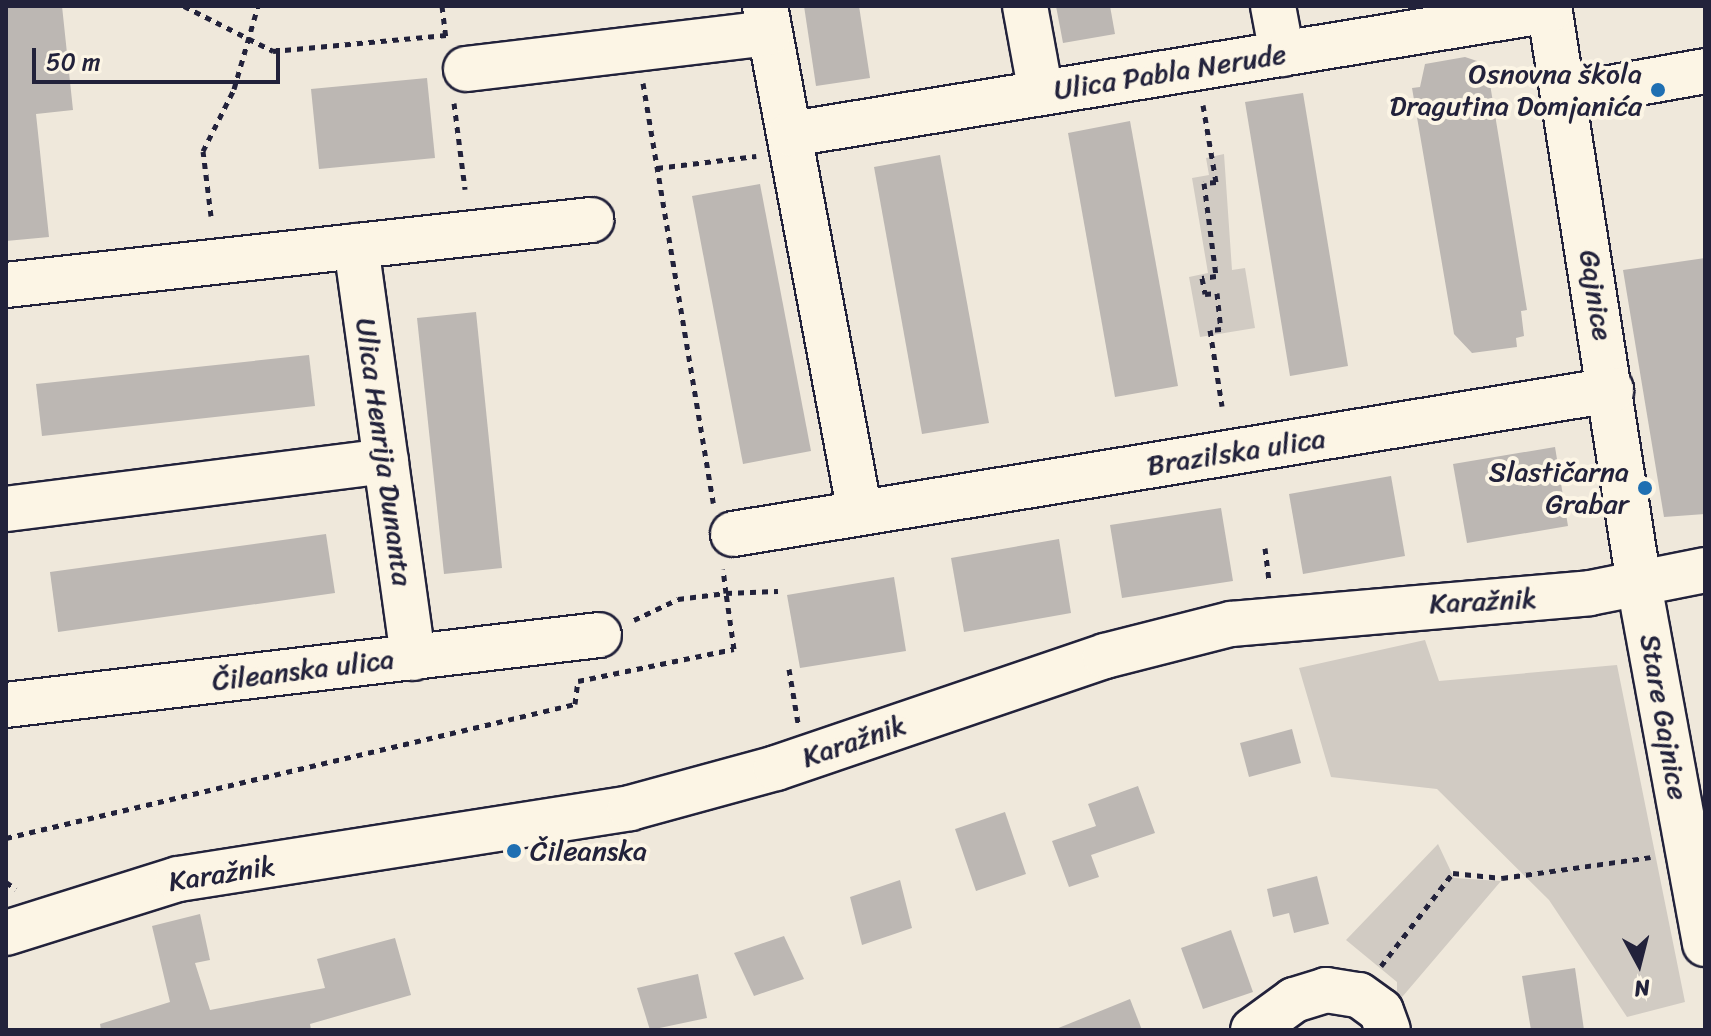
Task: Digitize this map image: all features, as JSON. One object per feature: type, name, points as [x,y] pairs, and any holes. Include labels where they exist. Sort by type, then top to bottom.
[{"type":"street","points":[[1025,6],[1041,93]]},
{"type":"street","points":[[1273,6],[1282,54]]},
{"type":"street","name":"Ulica Pabla Nerude","points":[[782,144],[1041,93],[1550,8]]},
{"type":"street","name":"Gajnice","points":[[1550,8],[1639,584]]},
{"type":"street","points":[[456,52],[767,20],[782,144],[860,513]]},
{"type":"street","points":[[1565,96],[1705,71]]},
{"type":"street","points":[[6,285],[591,220]]},
{"type":"street","name":"Ulica Henrija Dunanta","points":[[356,246],[413,658]]},
{"type":"street","name":"Brazilska ulica","points":[[723,539],[860,513],[1611,390]]},
{"type":"street","points":[[6,509],[386,461]]},
{"type":"street","name":"Karažnik","points":[[6,933],[178,879],[630,808],[776,768],[1105,656],[1231,624],[1639,584],[1705,570]]},
{"type":"street","name":"Stare Gajnice","points":[[1639,584],[1705,944]]},
{"type":"street","name":"Čileanska ulica","points":[[6,705],[599,635]]},
{"type":"street","points":[[1253,1030],[1294,1000],[1326,990],[1359,995],[1381,1011],[1388,1030]]},
{"type":"path","points":[[184,6],[244,39],[298,54],[456,52]]},
{"type":"path","points":[[211,216],[203,151],[234,89],[244,39],[258,6]]},
{"type":"path","points":[[6,838],[575,704],[578,681],[734,649],[723,539],[641,70]]},
{"type":"path","points":[[1200,89],[1216,182],[1204,183],[1216,276],[1202,278],[1205,294],[1217,293],[1221,329],[1210,330],[1222,406]]},
{"type":"path","points":[[657,168],[782,144]]},
{"type":"path","points":[[1265,548],[1269,576]]},
{"type":"path","points":[[599,635],[678,599],[778,591]]},
{"type":"path","points":[[789,669],[800,738]]},
{"type":"path","points":[[1359,995],[1453,873],[1502,878],[1647,857]]},
{"type":"shaded area","points":[[1224,154],[1232,270],[1245,268],[1255,328],[1200,337],[1189,277],[1208,273],[1192,178],[1209,175],[1206,158]]},
{"type":"shaded area","points":[[1425,640],[1439,681],[1617,665],[1685,1002],[1627,1017],[1549,900],[1437,789],[1331,777],[1299,668]]},
{"type":"shaded area","points":[[1438,844],[1454,878],[1501,881],[1397,1003],[1397,982],[1346,940]]},
{"type":"building","points":[[6,6],[62,6],[73,110],[36,114],[49,237],[6,241]]},
{"type":"building","points":[[804,6],[859,6],[870,78],[816,86]]},
{"type":"building","points":[[1056,6],[1110,6],[1115,34],[1063,43]]},
{"type":"building","points":[[1465,57],[1477,61],[1481,85],[1490,84],[1527,310],[1521,311],[1524,336],[1516,338],[1517,347],[1472,353],[1454,334],[1412,88],[1420,87],[1425,64]]},
{"type":"building","points":[[427,78],[435,158],[319,169],[311,89]]},
{"type":"building","points":[[1303,93],[1348,366],[1290,376],[1245,102]]},
{"type":"building","points":[[1130,121],[1178,386],[1115,397],[1068,133]]},
{"type":"building","points":[[940,155],[989,423],[922,434],[874,167]]},
{"type":"building","points":[[760,184],[811,451],[743,464],[692,196]]},
{"type":"building","points":[[1705,258],[1705,514],[1664,517],[1623,270]]},
{"type":"building","points":[[476,312],[502,568],[444,574],[417,318]]},
{"type":"building","points":[[309,355],[315,406],[42,436],[36,384]]},
{"type":"building","points":[[1555,447],[1568,526],[1467,543],[1453,464]]},
{"type":"building","points":[[1391,476],[1405,556],[1303,574],[1289,494]]},
{"type":"building","points":[[1221,508],[1233,581],[1122,598],[1110,525]]},
{"type":"building","points":[[326,534],[335,593],[58,632],[50,572]]},
{"type":"building","points":[[1059,539],[1071,613],[964,632],[951,558]]},
{"type":"building","points":[[894,577],[906,651],[800,668],[787,595]]},
{"type":"building","points":[[1292,729],[1301,763],[1249,777],[1240,743]]},
{"type":"building","points":[[1138,786],[1155,833],[1091,855],[1099,877],[1069,887],[1052,841],[1096,826],[1088,804]]},
{"type":"building","points":[[1005,812],[1026,874],[976,891],[955,829]]},
{"type":"building","points":[[1317,876],[1329,924],[1294,933],[1289,913],[1273,917],[1267,889]]},
{"type":"building","points":[[900,880],[912,928],[862,945],[850,897]]},
{"type":"building","points":[[200,914],[210,960],[195,963],[210,1010],[325,988],[317,959],[395,938],[411,995],[310,1024],[311,1030],[101,1030],[100,1024],[170,1002],[152,926]]},
{"type":"building","points":[[1231,930],[1253,992],[1203,1009],[1181,948]]},
{"type":"building","points":[[784,936],[804,979],[754,996],[734,953]]},
{"type":"building","points":[[1575,968],[1584,1030],[1531,1030],[1522,976]]},
{"type":"building","points":[[698,974],[707,1018],[650,1030],[637,988]]},
{"type":"building","points":[[1130,999],[1142,1030],[1056,1030],[1056,1029]]},
{"type":"place","name":"Osnovna škola Dragutina Domjanića","points":[[1658,90]]},
{"type":"place","name":"Slastičarna Grabar","points":[[1645,488]]},
{"type":"place","name":"Čileanska","points":[[514,851]]}]
